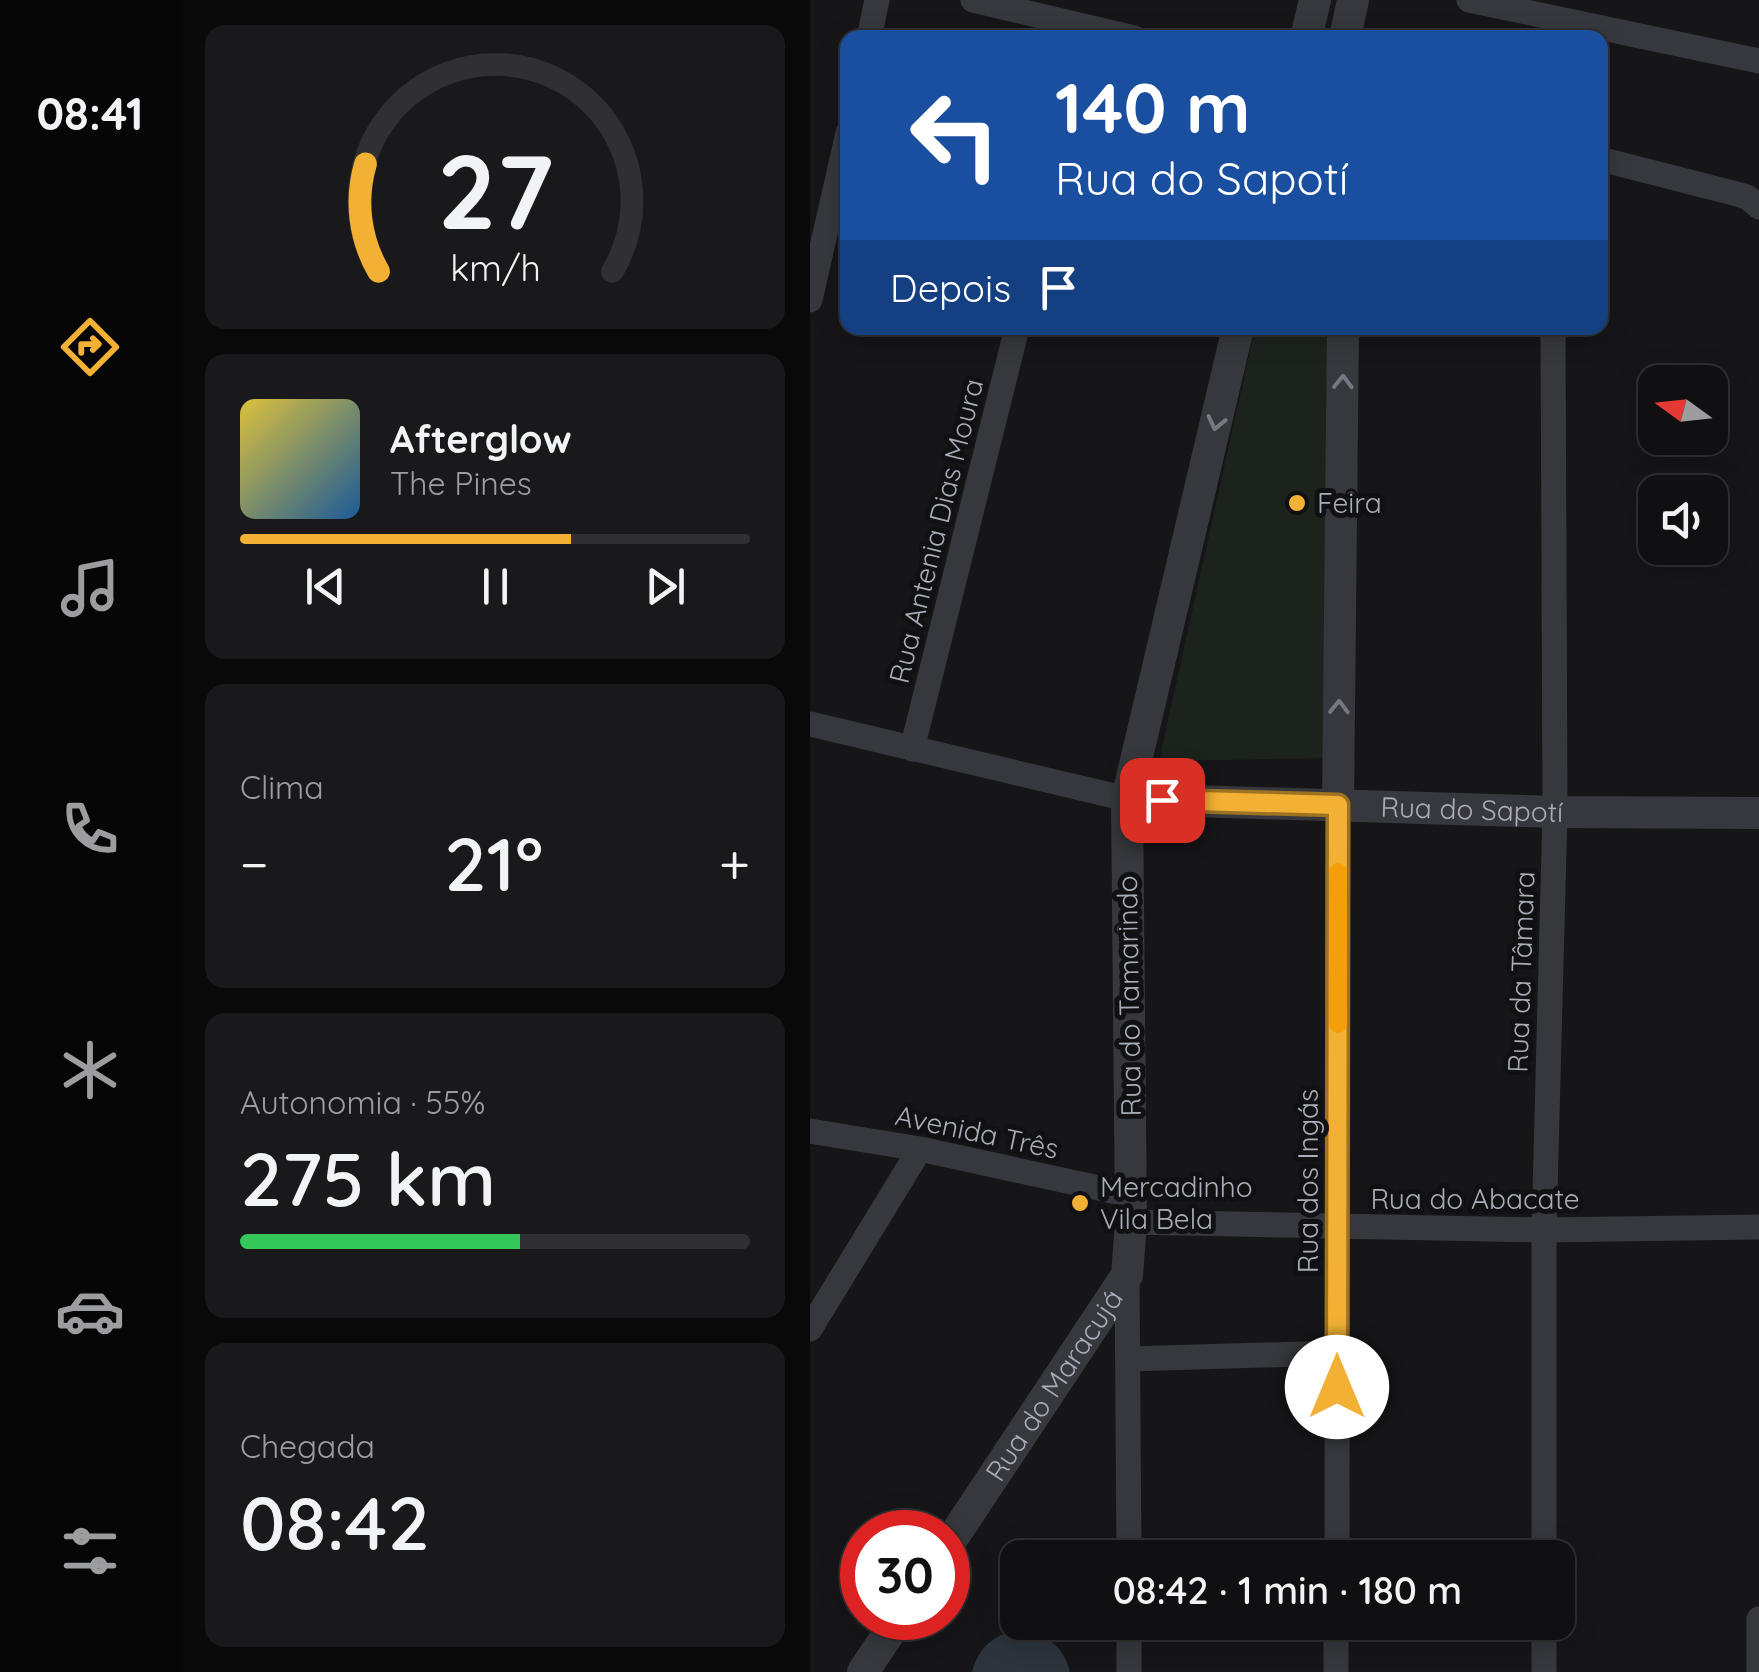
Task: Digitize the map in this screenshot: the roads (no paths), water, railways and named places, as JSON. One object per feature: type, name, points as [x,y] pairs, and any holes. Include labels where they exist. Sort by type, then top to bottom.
[{"type":"street","points":[[871,30],[878,0]]},
{"type":"street","points":[[973,0],[1080,30]]},
{"type":"street","points":[[1308,30],[1315,0]]},
{"type":"street","points":[[1347,30],[1353,0]]},
{"type":"street","points":[[1469,0],[1759,60]]},
{"type":"street","points":[[1608,161],[1733,193],[1759,207]]},
{"type":"street","points":[[810,300],[840,168]]},
{"type":"street","name":"Rua Antenia Dias Moura","points":[[912,749],[1015,335]]},
{"type":"street","name":"Rua do Tamarindo","points":[[1129,1540],[1127,799],[1236,335]]},
{"type":"street","points":[[1338,805],[1343,335]]},
{"type":"street","name":"Rua da Tâmara","points":[[1544,1540],[1544,1230],[1555,812],[1553,335]]},
{"type":"street","points":[[810,724],[1127,799]]},
{"type":"street","name":"Rua do Sapotí","points":[[1127,799],[1555,812],[1759,813]]},
{"type":"street","name":"Rua dos Ingás","points":[[1336,1540],[1338,805]]},
{"type":"street","name":"Avenida Três","points":[[810,1131],[920,1148],[1131,1208]]},
{"type":"street","points":[[810,1329],[920,1148]]},
{"type":"street","name":"Rua do Abacate","points":[[1131,1208],[1338,1228],[1759,1227]]},
{"type":"street","name":"Rua do Maracujá","points":[[970,1512],[1127,1275]]},
{"type":"street","points":[[1128,1359],[1337,1353]]},
{"type":"street","points":[[1758,1672],[1759,1619]]},
{"type":"street","points":[[863,1672],[885,1640]]},
{"type":"street","points":[[1129,1640],[1129,1672]]},
{"type":"street","points":[[1336,1640],[1336,1672]]},
{"type":"street","points":[[1544,1640],[1544,1672]]},
{"type":"place","name":"Feira","points":[[1297,503]]},
{"type":"place","name":"Mercadinho Vila Bela","points":[[1080,1203]]}]
